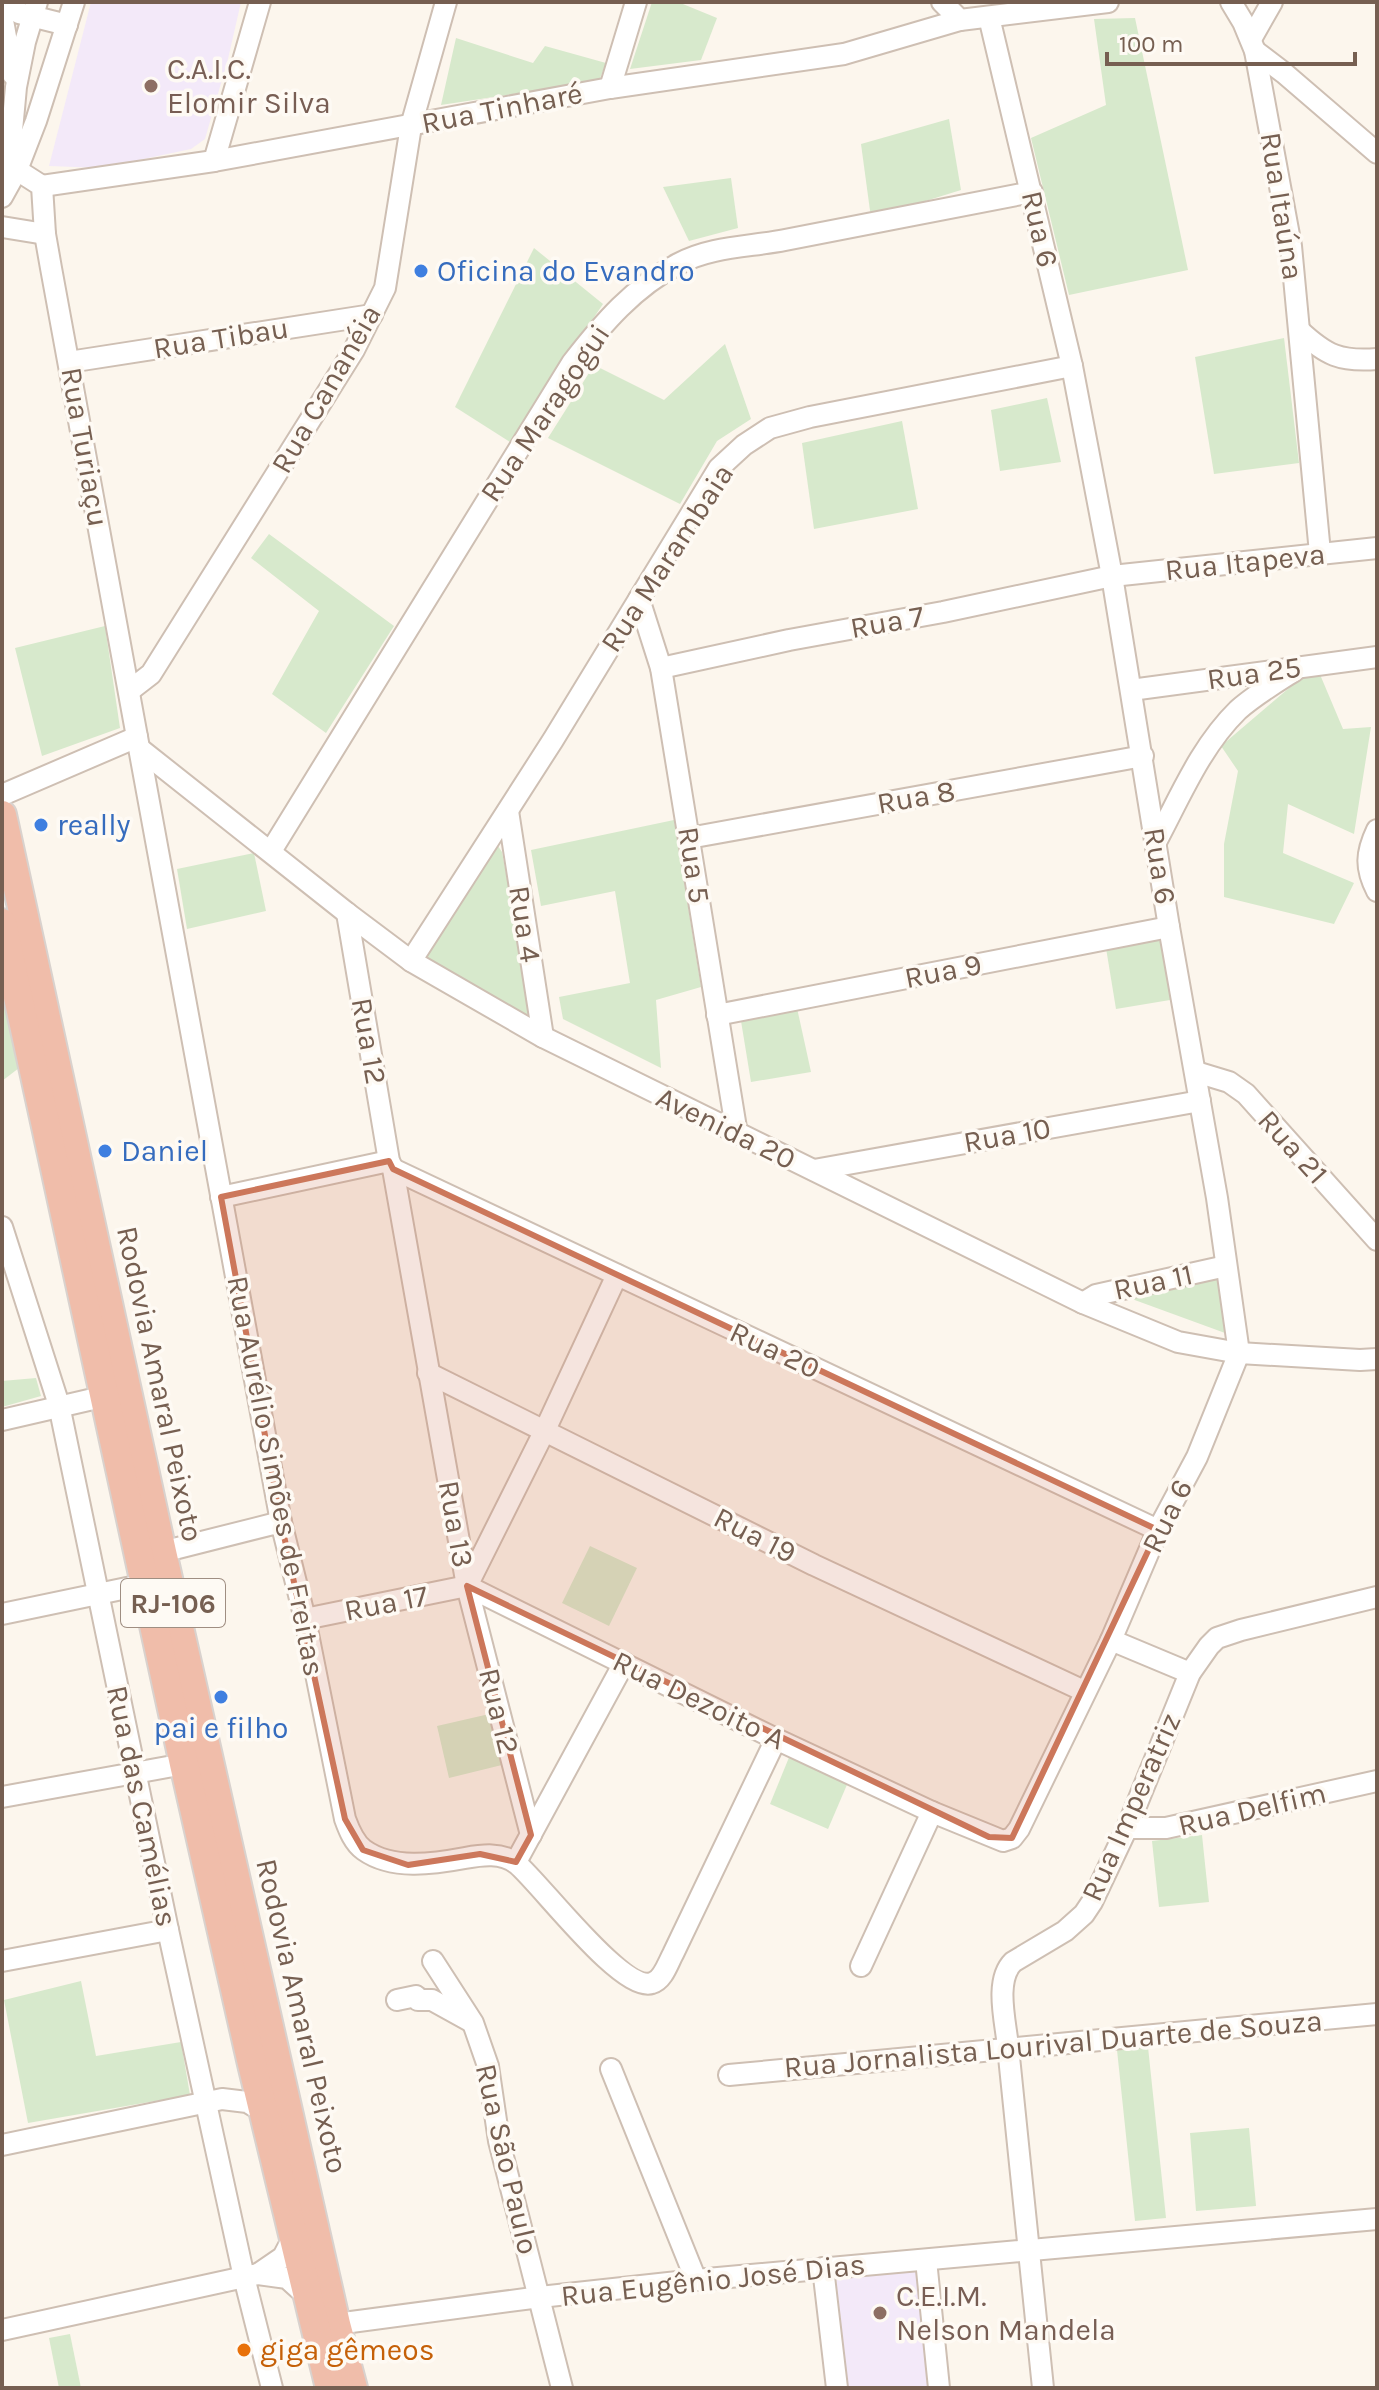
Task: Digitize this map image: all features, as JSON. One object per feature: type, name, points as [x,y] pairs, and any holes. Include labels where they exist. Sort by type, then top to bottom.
[{"type":"highway","name":"Rodovia Amaral Peixoto","points":[[2,815],[162,1552],[353,2388]]},
{"type":"highway","name":"Rodovia Amaral Peixoto","points":[[2,923],[184,1764],[330,2388]]},
{"type":"street","points":[[8,184],[44,101],[74,2]]},
{"type":"street","points":[[214,161],[260,2]]},
{"type":"street","name":"Rua Cananéia","points":[[129,691],[151,674],[354,350],[385,288],[411,126],[446,2]]},
{"type":"street","points":[[610,88],[636,2]]},
{"type":"street","points":[[942,2],[960,20],[1108,2]]},
{"type":"street","name":"Rua Itaúna","points":[[1231,2],[1253,45],[1291,246],[1320,553]]},
{"type":"street","points":[[1272,2],[1253,45],[1377,153]]},
{"type":"street","points":[[2,3],[14,11],[35,9],[67,25]]},
{"type":"street","points":[[8,184],[16,87],[35,9]]},
{"type":"street","points":[[2,15],[16,87]]},
{"type":"street","name":"Rua 6","points":[[989,17],[1072,366],[1112,576],[1169,927],[1196,1072],[1239,1353],[1197,1457],[1158,1530],[1111,1640],[1084,1691]]},
{"type":"street","name":"Rua Tinharé","points":[[42,186],[214,161],[610,88],[844,54],[960,20]]},
{"type":"street","points":[[8,184],[42,186]]},
{"type":"street","name":"Rua Turiaçu","points":[[42,186],[45,234],[139,743]]},
{"type":"street","name":"Rua Maragogui","points":[[271,851],[572,363],[623,302],[651,280],[704,252],[774,242],[1032,192]]},
{"type":"street","points":[[2,227],[45,234]]},
{"type":"street","name":"Rua Tibau","points":[[69,362],[372,315]]},
{"type":"street","points":[[1300,331],[1321,351],[1337,357],[1377,359]]},
{"type":"street","name":"Rua Marambaia","points":[[411,961],[508,811],[719,468],[744,445],[770,428],[810,417],[1072,366]]},
{"type":"street","name":"Rua Itapeva","points":[[1112,576],[1377,548]]},
{"type":"street","name":"Rua 7","points":[[661,668],[1112,576]]},
{"type":"street","name":"Rua 5","points":[[639,599],[661,668],[737,1134]]},
{"type":"street","name":"Rua 25","points":[[1131,690],[1377,657]]},
{"type":"street","points":[[1156,842],[1201,756],[1217,735],[1239,710],[1301,666]]},
{"type":"street","points":[[2,795],[139,743]]},
{"type":"street","name":"Avenida 20","points":[[139,743],[347,913],[411,961],[543,1037],[737,1134],[1083,1303],[1178,1342],[1239,1353],[1377,1359]]},
{"type":"street","name":"Rua Aurélio Simões de Freitas","points":[[139,743],[281,1522],[305,1619],[345,1819],[353,1838],[363,1850],[390,1862],[408,1865],[480,1854],[516,1862]]},
{"type":"street","name":"Rua 8","points":[[689,838],[1143,756]]},
{"type":"street","name":"Rua 4","points":[[508,811],[543,1037]]},
{"type":"street","points":[[1377,830],[1368,851],[1369,876],[1377,891]]},
{"type":"street","name":"Rua 12","points":[[347,913],[391,1165]]},
{"type":"street","name":"Rua 9","points":[[717,1015],[1169,927]]},
{"type":"street","name":"Rua 21","points":[[1196,1072],[1229,1082],[1246,1094],[1377,1240]]},
{"type":"street","name":"Rua 10","points":[[814,1170],[1200,1101]]},
{"type":"street","points":[[221,1197],[391,1165]]},
{"type":"street","name":"Rua 20","points":[[391,1165],[1158,1530]]},
{"type":"street","name":"Rua 13","points":[[391,1165],[467,1586]]},
{"type":"street","name":"Rua das Camélias","points":[[2,1227],[59,1405],[168,1930],[214,2100],[272,2388]]},
{"type":"street","name":"Rua 11","points":[[1083,1303],[1096,1295],[1226,1266]]},
{"type":"street","name":"Rua 13","points":[[467,1586],[545,1430],[617,1275]]},
{"type":"street","name":"Rua 19","points":[[428,1373],[814,1565],[1084,1691]]},
{"type":"street","points":[[2,1420],[106,1396]]},
{"type":"street","points":[[162,1552],[281,1522]]},
{"type":"street","points":[[2,1614],[146,1584]]},
{"type":"street","name":"Rua 12","points":[[467,1586],[531,1835]]},
{"type":"street","name":"Rua 17","points":[[305,1619],[467,1586]]},
{"type":"street","name":"Rua Dezoito A","points":[[467,1586],[776,1739],[932,1812],[1003,1841],[1012,1838],[1019,1829],[1084,1691]]},
{"type":"street","name":"Rua Imperatriz","points":[[1008,2047],[1004,1995],[1007,1968],[1054,1939],[1084,1914],[1127,1828],[1190,1673],[1203,1653],[1217,1638],[1241,1630],[1377,1597]]},
{"type":"street","points":[[1111,1640],[1190,1673]]},
{"type":"street","points":[[624,1663],[516,1862],[572,1925],[632,1980],[641,1984],[656,1982],[666,1966],[776,1739]]},
{"type":"street","points":[[2,1797],[184,1764]]},
{"type":"street","name":"Rua Delfim","points":[[1127,1828],[1166,1828],[1377,1781]]},
{"type":"street","points":[[861,1966],[932,1812]]},
{"type":"street","points":[[2,1961],[168,1930]]},
{"type":"street","name":"Rua São Paulo","points":[[433,1961],[473,2023],[488,2066],[499,2141],[562,2388]]},
{"type":"street","name":"Rua São Paulo","points":[[397,2000],[416,1996],[418,2000],[432,2000],[473,2023]]},
{"type":"street","name":"Rua Jornalista Lourival Duarte de Souza","points":[[729,2075],[1377,2014]]},
{"type":"street","points":[[1008,2047],[1043,2388]]},
{"type":"street","points":[[214,2100],[242,2084],[252,2064]]},
{"type":"street","points":[[611,2069],[696,2280]]},
{"type":"street","points":[[2,2145],[214,2100],[247,2102],[264,2112]]},
{"type":"street","name":"Rua Eugênio José Dias","points":[[336,2324],[696,2280],[1377,2219]]},
{"type":"street","points":[[2,2330],[251,2275],[283,2257],[293,2238]]},
{"type":"street","points":[[926,2260],[939,2388]]},
{"type":"street","points":[[823,2268],[837,2388]]},
{"type":"street","points":[[251,2275],[287,2278],[307,2296]]},
{"type":"highlighted area","points":[[389,1161],[393,1169],[1158,1530],[1012,1838],[989,1837],[467,1586],[531,1835],[516,1862],[480,1854],[408,1865],[363,1850],[345,1819],[281,1522],[221,1197]]},
{"type":"shaded area","points":[[91,2],[241,2],[205,139],[191,149],[101,168],[49,166]]},
{"type":"shaded area","points":[[919,2269],[932,2388],[848,2388],[836,2278]]},
{"type":"green space","points":[[652,2],[678,2],[717,18],[701,60],[630,69]]},
{"type":"green space","points":[[1135,18],[1188,270],[1069,295],[1031,138],[1106,105],[1094,19]]},
{"type":"green space","points":[[456,38],[533,63],[545,46],[606,63],[599,81],[441,105]]},
{"type":"green space","points":[[949,119],[961,190],[871,218],[861,144]]},
{"type":"green space","points":[[731,178],[738,228],[689,241],[663,187]]},
{"type":"green space","points":[[534,248],[603,304],[510,442],[455,407]]},
{"type":"green space","points":[[1284,338],[1299,463],[1214,474],[1195,357]]},
{"type":"green space","points":[[725,344],[751,419],[717,441],[680,504],[548,438],[594,365],[664,400]]},
{"type":"green space","points":[[1047,398],[1061,462],[1000,471],[991,410]]},
{"type":"green space","points":[[902,421],[918,509],[814,529],[802,443]]},
{"type":"green space","points":[[269,534],[394,626],[326,733],[272,694],[319,611],[251,558]]},
{"type":"green space","points":[[105,626],[120,728],[42,756],[15,648]]},
{"type":"green space","points":[[1316,665],[1343,729],[1371,727],[1354,834],[1288,804],[1283,853],[1354,883],[1334,924],[1224,897],[1224,844],[1238,771],[1221,746]]},
{"type":"green space","points":[[674,820],[701,987],[656,1000],[661,1068],[563,1019],[559,997],[630,983],[615,891],[541,906],[531,850]]},
{"type":"green space","points":[[491,845],[498,846],[502,852],[531,1008],[528,1014],[522,1014],[429,964],[425,956]]},
{"type":"green space","points":[[254,853],[266,911],[187,929],[177,869]]},
{"type":"green space","points":[[1162,936],[1176,999],[1116,1009],[1106,948]]},
{"type":"green space","points":[[2,990],[19,1068],[2,1081]]},
{"type":"green space","points":[[797,1008],[811,1072],[751,1082],[741,1021]]},
{"type":"green space","points":[[1219,1277],[1225,1333],[1121,1295]]},
{"type":"green space","points":[[36,1378],[41,1396],[2,1407],[2,1381]]},
{"type":"green space","points":[[590,1546],[637,1568],[609,1626],[562,1603]]},
{"type":"green space","points":[[498,1712],[510,1763],[449,1778],[437,1726]]},
{"type":"green space","points":[[790,1755],[849,1780],[828,1829],[770,1804]]},
{"type":"green space","points":[[1202,1835],[1209,1902],[1159,1907],[1152,1841]]},
{"type":"green space","points":[[81,1981],[96,2056],[181,2042],[190,2095],[28,2123],[4,2000]]},
{"type":"green space","points":[[1148,2047],[1166,2218],[1135,2221],[1117,2050]]},
{"type":"green space","points":[[1249,2128],[1256,2206],[1196,2211],[1190,2133]]},
{"type":"green space","points":[[70,2334],[81,2388],[59,2388],[49,2338]]},
{"type":"place","name":"C.A.I.C. Elomir Silva","points":[[151,86]]},
{"type":"place","name":"Oficina do Evandro","points":[[421,271]]},
{"type":"place","name":"really","points":[[41,825]]},
{"type":"place","name":"Daniel","points":[[105,1151]]},
{"type":"place","name":"pai e filho","points":[[221,1697]]},
{"type":"place","name":"C.E.I.M. Nelson Mandela","points":[[880,2313]]},
{"type":"place","name":"giga gêmeos","points":[[244,2350]]}]
